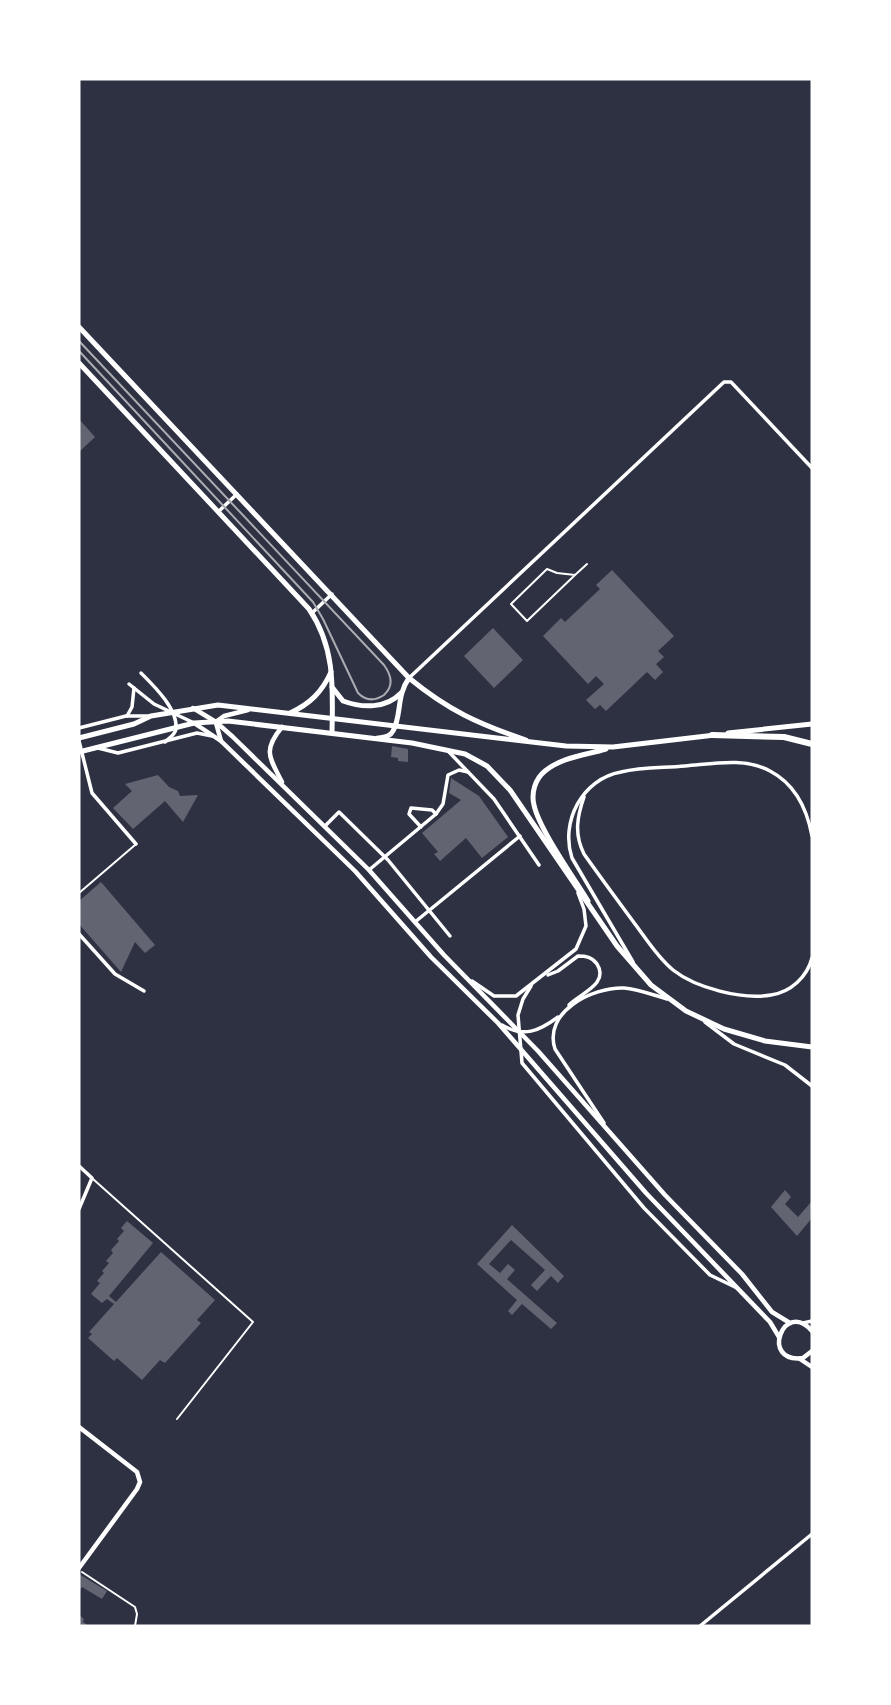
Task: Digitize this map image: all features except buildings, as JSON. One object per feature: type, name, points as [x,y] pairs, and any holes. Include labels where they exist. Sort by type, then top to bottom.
[{"type":"highway","points":[[712,735],[784,737],[812,744]]},
{"type":"main road","points":[[79,327],[409,678],[459,714],[489,728],[535,743]]},
{"type":"main road","points":[[79,363],[312,613],[328,648],[332,670],[332,732]]},
{"type":"main road","points":[[290,713],[302,708],[319,694],[332,670]]},
{"type":"main road","points":[[375,738],[391,734],[401,693],[409,678]]},
{"type":"main road","points":[[332,687],[343,701],[368,706],[390,702],[401,693]]},
{"type":"main road","points":[[79,739],[171,711],[218,705],[588,747],[613,747],[812,724]]},
{"type":"main road","points":[[80,751],[194,723],[216,722],[332,732],[444,748],[477,760],[498,776],[577,891],[603,924]]},
{"type":"main road","points":[[613,747],[557,763],[539,777],[533,794],[533,804],[540,822],[617,946],[639,973],[670,1000],[704,1020],[747,1037],[812,1047]]},
{"type":"street","points":[[409,678],[724,382],[731,382],[812,468]]},
{"type":"street","points":[[218,512],[237,494]]},
{"type":"street","points":[[312,613],[332,594]]},
{"type":"street","points":[[141,673],[168,702],[171,711],[176,728],[163,743]]},
{"type":"street","points":[[129,684],[154,704],[194,723],[222,741],[355,871],[426,951],[498,1023],[646,1193],[770,1322],[779,1337],[782,1351],[788,1357],[800,1359],[812,1367]]},
{"type":"street","points":[[126,716],[132,707],[134,688]]},
{"type":"street","points":[[191,708],[216,722],[369,870],[665,1195],[742,1274],[772,1312],[790,1323],[812,1321]]},
{"type":"street","points":[[216,722],[224,716],[251,709]]},
{"type":"street","points":[[79,728],[126,716],[151,716]]},
{"type":"street","points":[[216,722],[215,726],[222,741]]},
{"type":"street","points":[[282,727],[272,741],[269,755],[271,764],[284,786]]},
{"type":"street","points":[[96,748],[118,753],[197,733],[214,736]]},
{"type":"street","points":[[79,739],[92,793],[135,844]]},
{"type":"street","points":[[444,748],[494,799],[539,865]]},
{"type":"street","points":[[639,973],[572,858],[569,848],[568,826],[571,815],[576,805],[597,782],[619,772],[727,763],[751,764],[770,771],[797,795],[806,811],[812,836]]},
{"type":"street","points":[[369,870],[436,814],[443,804],[448,775],[459,770],[470,773]]},
{"type":"street","points":[[585,795],[577,825],[584,854],[653,948],[677,973],[719,990],[762,996],[775,994],[796,984],[810,966],[812,958]]},
{"type":"street","points":[[421,827],[409,814],[411,808],[432,810],[436,814]]},
{"type":"street","points":[[325,826],[339,812],[384,857],[450,936]]},
{"type":"street","points":[[415,922],[520,836]]},
{"type":"street","points":[[462,975],[500,997],[516,996],[531,986],[581,942],[586,918],[577,891]]},
{"type":"street","points":[[79,934],[115,974],[144,991]]},
{"type":"street","points":[[498,1023],[519,1032],[534,1032],[560,1016],[576,998],[595,986],[600,968],[590,957],[578,957],[558,971],[543,976]]},
{"type":"street","points":[[531,986],[520,1007],[522,1063],[644,1208],[710,1275],[738,1288]]},
{"type":"street","points":[[568,1007],[611,989],[633,990],[670,1000]]},
{"type":"street","points":[[560,1016],[553,1036],[555,1049],[609,1131]]},
{"type":"street","points":[[704,1020],[734,1044],[785,1065],[812,1086]]},
{"type":"street","points":[[79,1166],[92,1178],[79,1209]]},
{"type":"street","points":[[779,1337],[783,1328],[790,1323]]},
{"type":"street","points":[[803,1323],[812,1331]]},
{"type":"street","points":[[800,1359],[812,1351]]},
{"type":"street","points":[[79,1427],[137,1472],[140,1482],[79,1569]]},
{"type":"street","points":[[700,1626],[812,1534]]},
{"type":"lane","points":[[575,575],[547,569],[511,604],[527,621],[587,564]]},
{"type":"lane","points":[[79,893],[135,844]]},
{"type":"lane","points":[[92,1178],[253,1322],[177,1419]]},
{"type":"path","points":[[79,1569],[135,1607],[135,1626]]},
{"type":"tram line","points":[[79,341],[384,665],[391,681],[384,695],[371,699],[358,693],[313,602],[79,351]]}]
